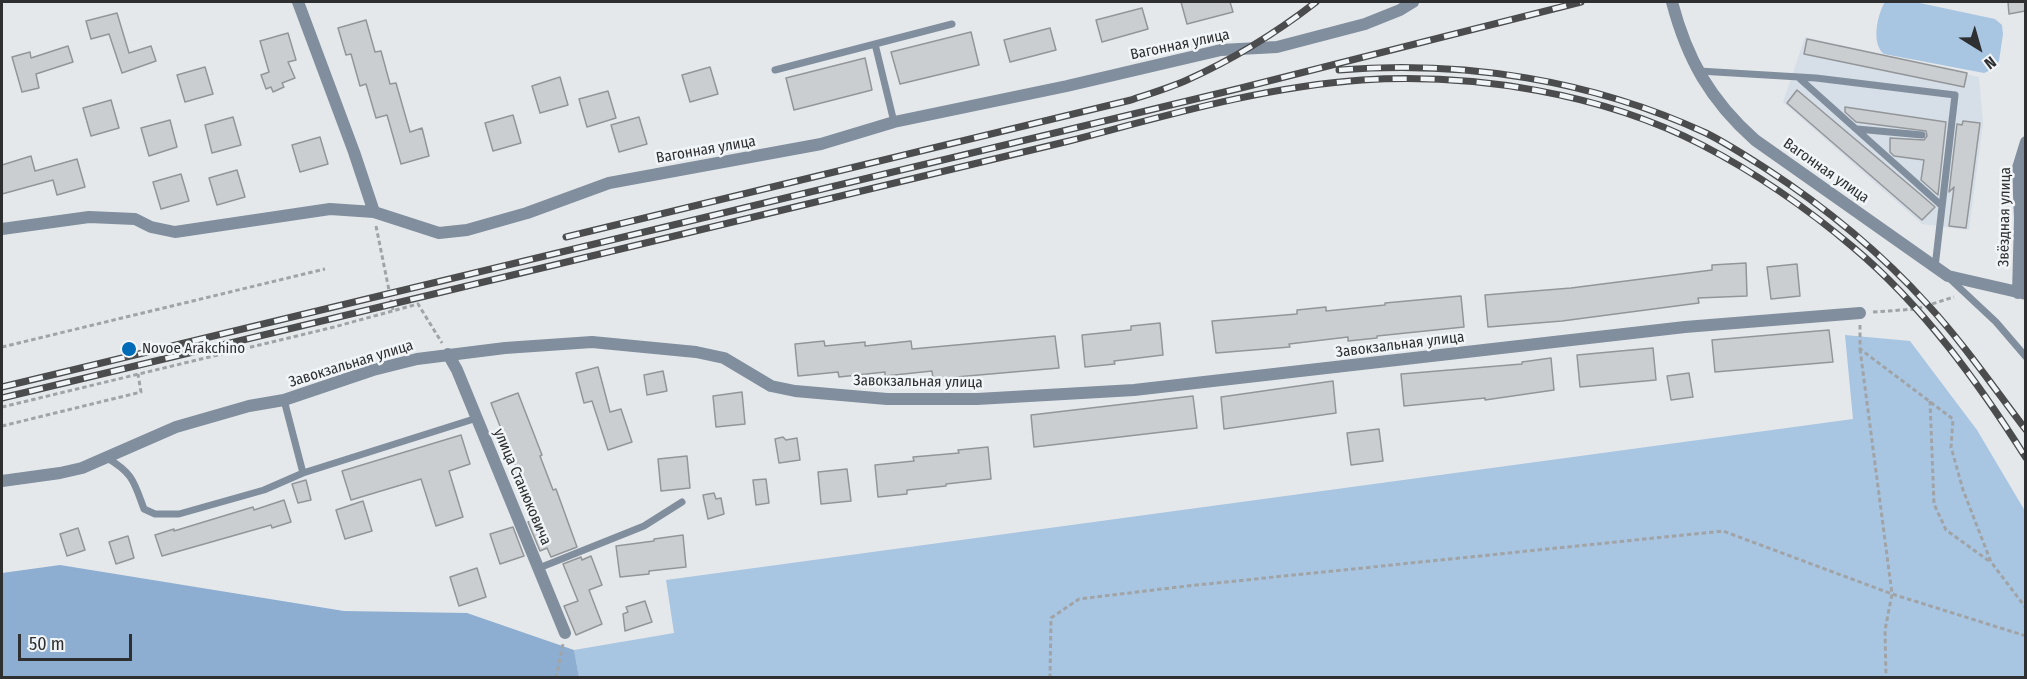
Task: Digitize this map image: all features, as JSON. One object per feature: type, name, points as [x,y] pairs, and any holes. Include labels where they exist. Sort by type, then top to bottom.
[{"type":"street","points":[[298,2],[374,212]]},
{"type":"street","name":"Вагонная улица","points":[[2,229],[89,217],[135,219],[151,227],[175,232],[330,209],[374,212],[439,233],[467,230],[527,213],[609,183],[821,144],[894,122],[1067,86],[1221,50],[1277,47],[1365,24],[1400,10],[1413,2]]},
{"type":"street","name":"Вагонная улица","points":[[1672,2],[1685,42],[1699,71],[1719,104],[1755,140],[1948,276],[2022,293]]},
{"type":"street","name":"Звёздная улица","points":[[2022,293],[2018,168],[2025,142]]},
{"type":"street","name":"Завокзальная улица","points":[[2,482],[82,468],[176,427],[249,406],[284,400],[373,370],[448,354],[592,342],[696,352],[724,358],[771,386],[795,391],[887,399],[977,399],[1134,390],[1685,327],[1860,313]]},
{"type":"street","name":"улица Станюковича","points":[[448,354],[457,370],[565,633]]},
{"type":"lane","points":[[775,70],[952,24]]},
{"type":"lane","points":[[875,44],[894,122]]},
{"type":"lane","points":[[1699,71],[1798,77],[1955,95],[1935,267]]},
{"type":"lane","points":[[1798,77],[1942,206]]},
{"type":"lane","points":[[1857,129],[1922,135]]},
{"type":"lane","points":[[1948,276],[1996,322],[2025,357]]},
{"type":"lane","points":[[284,400],[303,473]]},
{"type":"lane","points":[[107,458],[124,468],[134,483],[144,509],[155,514],[178,514],[264,490],[303,473],[477,418]]},
{"type":"lane","points":[[539,568],[644,526],[682,502]]},
{"type":"path","points":[[374,212],[393,311]]},
{"type":"path","points":[[2,347],[325,268]]},
{"type":"path","points":[[1886,678],[1885,630],[1892,594],[1860,349],[1860,313],[1916,309],[1965,294]]},
{"type":"path","points":[[2,407],[418,304],[448,354]]},
{"type":"path","points":[[1860,349],[1953,419],[1951,447],[1963,490],[1991,562],[2025,608]]},
{"type":"path","points":[[2,426],[141,392],[138,374]]},
{"type":"path","points":[[1930,401],[1934,504],[1946,530],[1991,562]]},
{"type":"path","points":[[1050,678],[1051,618],[1079,599],[1723,531],[1892,594],[2025,636]]},
{"type":"path","points":[[556,678],[565,633]]},
{"type":"shaded area","points":[[1885,2],[1915,2],[1995,19],[2002,25],[2003,34],[1999,61],[1993,69],[1984,73],[1884,54],[1876,37],[1880,14]]},
{"type":"shaded area","points":[[1805,37],[1979,77],[1983,123],[1969,230],[1922,224],[1783,102]]},
{"type":"shaded area","points":[[1845,335],[1910,341],[1977,430],[2025,511],[2025,677],[579,678],[574,650],[674,633],[666,580],[1853,419]]},
{"type":"shaded area","points":[[60,565],[344,611],[467,613],[574,650],[579,677],[2,677],[2,573]]},
{"type":"building","points":[[1181,2],[1230,2],[1233,12],[1187,24]]},
{"type":"building","points":[[2008,2],[2025,2],[2025,11],[2009,14]]},
{"type":"building","points":[[1142,8],[1148,29],[1102,42],[1096,20]]},
{"type":"building","points":[[117,13],[129,53],[151,46],[156,61],[122,73],[109,34],[91,39],[86,21]]},
{"type":"building","points":[[366,20],[375,52],[381,51],[390,84],[396,83],[410,132],[422,128],[429,156],[401,164],[387,115],[376,118],[366,84],[360,86],[351,54],[346,55],[338,28]]},
{"type":"building","points":[[1050,28],[1056,50],[1010,62],[1004,40]]},
{"type":"building","points":[[971,32],[979,65],[900,84],[891,52]]},
{"type":"building","points":[[288,33],[296,60],[288,62],[295,78],[282,83],[284,87],[273,92],[271,87],[266,89],[261,75],[269,72],[260,41]]},
{"type":"building","points":[[1807,39],[1967,73],[1964,87],[1804,54]]},
{"type":"building","points":[[68,46],[73,62],[36,74],[39,88],[22,92],[12,57],[30,52],[31,58]]},
{"type":"building","points":[[865,58],[872,90],[794,110],[786,78]]},
{"type":"building","points":[[205,67],[213,94],[185,102],[177,75]]},
{"type":"building","points":[[710,67],[718,94],[690,102],[682,75]]},
{"type":"building","points":[[560,77],[568,105],[540,113],[532,86]]},
{"type":"building","points":[[1797,90],[1935,207],[1922,220],[1787,103]]},
{"type":"building","points":[[608,91],[616,118],[587,127],[579,99]]},
{"type":"building","points":[[111,100],[119,128],[91,136],[83,108]]},
{"type":"building","points":[[1845,107],[1946,122],[1938,195],[1921,180],[1924,160],[1894,156],[1890,152],[1890,138],[1924,140],[1927,136],[1926,131],[1856,122],[1845,112]]},
{"type":"building","points":[[513,115],[521,143],[493,151],[485,123]]},
{"type":"building","points":[[233,117],[241,145],[212,153],[205,125]]},
{"type":"building","points":[[639,117],[647,144],[619,152],[611,125]]},
{"type":"building","points":[[170,120],[177,147],[149,156],[141,128]]},
{"type":"building","points":[[1963,121],[1980,123],[1966,228],[1949,226],[1954,187],[1949,192],[1957,124],[1962,125]]},
{"type":"building","points":[[320,137],[328,164],[300,172],[292,145]]},
{"type":"building","points":[[31,156],[35,171],[77,159],[85,187],[57,195],[53,180],[2,194],[2,165]]},
{"type":"building","points":[[237,170],[245,197],[217,205],[209,178]]},
{"type":"building","points":[[181,174],[189,201],[161,209],[153,182]]},
{"type":"building","points":[[1746,263],[1747,296],[1698,298],[1699,303],[1562,321],[1488,327],[1485,295],[1571,288],[1712,270],[1712,265]]},
{"type":"building","points":[[1797,264],[1800,296],[1771,299],[1767,267]]},
{"type":"building","points":[[1461,296],[1464,327],[1348,341],[1348,337],[1289,344],[1290,347],[1216,353],[1212,321],[1297,314],[1297,310],[1326,307],[1326,311]]},
{"type":"building","points":[[1160,323],[1163,355],[1085,367],[1082,335],[1131,330],[1131,326]]},
{"type":"building","points":[[1829,330],[1833,362],[1715,372],[1712,340]]},
{"type":"building","points":[[1055,336],[1059,368],[933,379],[932,371],[885,376],[885,372],[839,377],[838,372],[798,376],[795,344],[824,341],[825,346],[865,342],[865,346],[911,341],[912,349]]},
{"type":"building","points":[[1653,348],[1656,380],[1580,387],[1577,355]]},
{"type":"building","points":[[1551,358],[1554,390],[1485,400],[1485,398],[1404,406],[1401,374],[1522,364],[1522,362]]},
{"type":"building","points":[[598,367],[610,412],[621,409],[632,442],[608,450],[592,401],[584,403],[576,373]]},
{"type":"building","points":[[663,371],[667,391],[647,395],[644,375]]},
{"type":"building","points":[[1689,373],[1693,397],[1671,400],[1667,376]]},
{"type":"building","points":[[1333,381],[1336,413],[1224,429],[1221,397]]},
{"type":"building","points":[[742,392],[745,424],[716,427],[713,396]]},
{"type":"building","points":[[518,393],[553,490],[556,489],[577,547],[551,557],[547,548],[540,551],[528,522],[537,519],[514,468],[516,467],[491,403]]},
{"type":"building","points":[[1193,396],[1197,428],[1034,447],[1031,415]]},
{"type":"building","points":[[1379,429],[1383,461],[1351,465],[1347,433]]},
{"type":"building","points":[[461,435],[470,464],[449,471],[463,517],[436,526],[421,479],[351,500],[342,471]]},
{"type":"building","points":[[783,437],[786,440],[797,438],[800,460],[779,463],[775,439]]},
{"type":"building","points":[[988,447],[991,479],[907,490],[907,494],[878,497],[875,465],[914,461],[913,457],[959,453],[958,450]]},
{"type":"building","points":[[687,456],[690,488],[661,491],[658,459]]},
{"type":"building","points":[[847,469],[851,501],[821,504],[818,472]]},
{"type":"building","points":[[766,479],[769,503],[756,505],[753,480]]},
{"type":"building","points":[[306,480],[311,500],[298,503],[292,484]]},
{"type":"building","points":[[714,493],[716,499],[721,498],[724,514],[708,519],[703,495]]},
{"type":"building","points":[[284,500],[291,522],[272,528],[271,525],[162,556],[155,535]]},
{"type":"building","points":[[363,501],[372,531],[345,539],[336,510]]},
{"type":"building","points":[[513,527],[524,556],[500,564],[490,534]]},
{"type":"building","points":[[78,528],[85,550],[67,556],[60,534]]},
{"type":"building","points":[[683,535],[686,567],[620,577],[616,546]]},
{"type":"building","points":[[128,536],[134,558],[116,564],[109,542]]},
{"type":"building","points":[[591,556],[602,585],[589,590],[602,624],[576,635],[564,606],[578,601],[563,564]]},
{"type":"building","points":[[477,568],[486,597],[459,606],[450,577]]},
{"type":"building","points":[[645,601],[652,622],[625,631],[623,614],[628,612],[626,607]]},
{"type":"railway","points":[[566,237],[1131,100],[1180,83],[1238,54],[1270,35],[1316,2]]},
{"type":"railway","points":[[2,387],[1241,88],[1581,2]]},
{"type":"railway","points":[[1339,70],[1433,68],[1527,78],[1618,99],[1706,133],[1765,168],[1809,198],[1891,267],[1954,335],[2026,430]]},
{"type":"railway","points":[[2,398],[1214,104],[1288,89],[1362,80],[1448,80],[1536,90],[1622,112],[1702,145],[1762,180],[1854,248],[1903,295],[1969,373],[2026,458]]},
{"type":"place","name":"Novoe Arakchino","points":[[129,349]]}]
